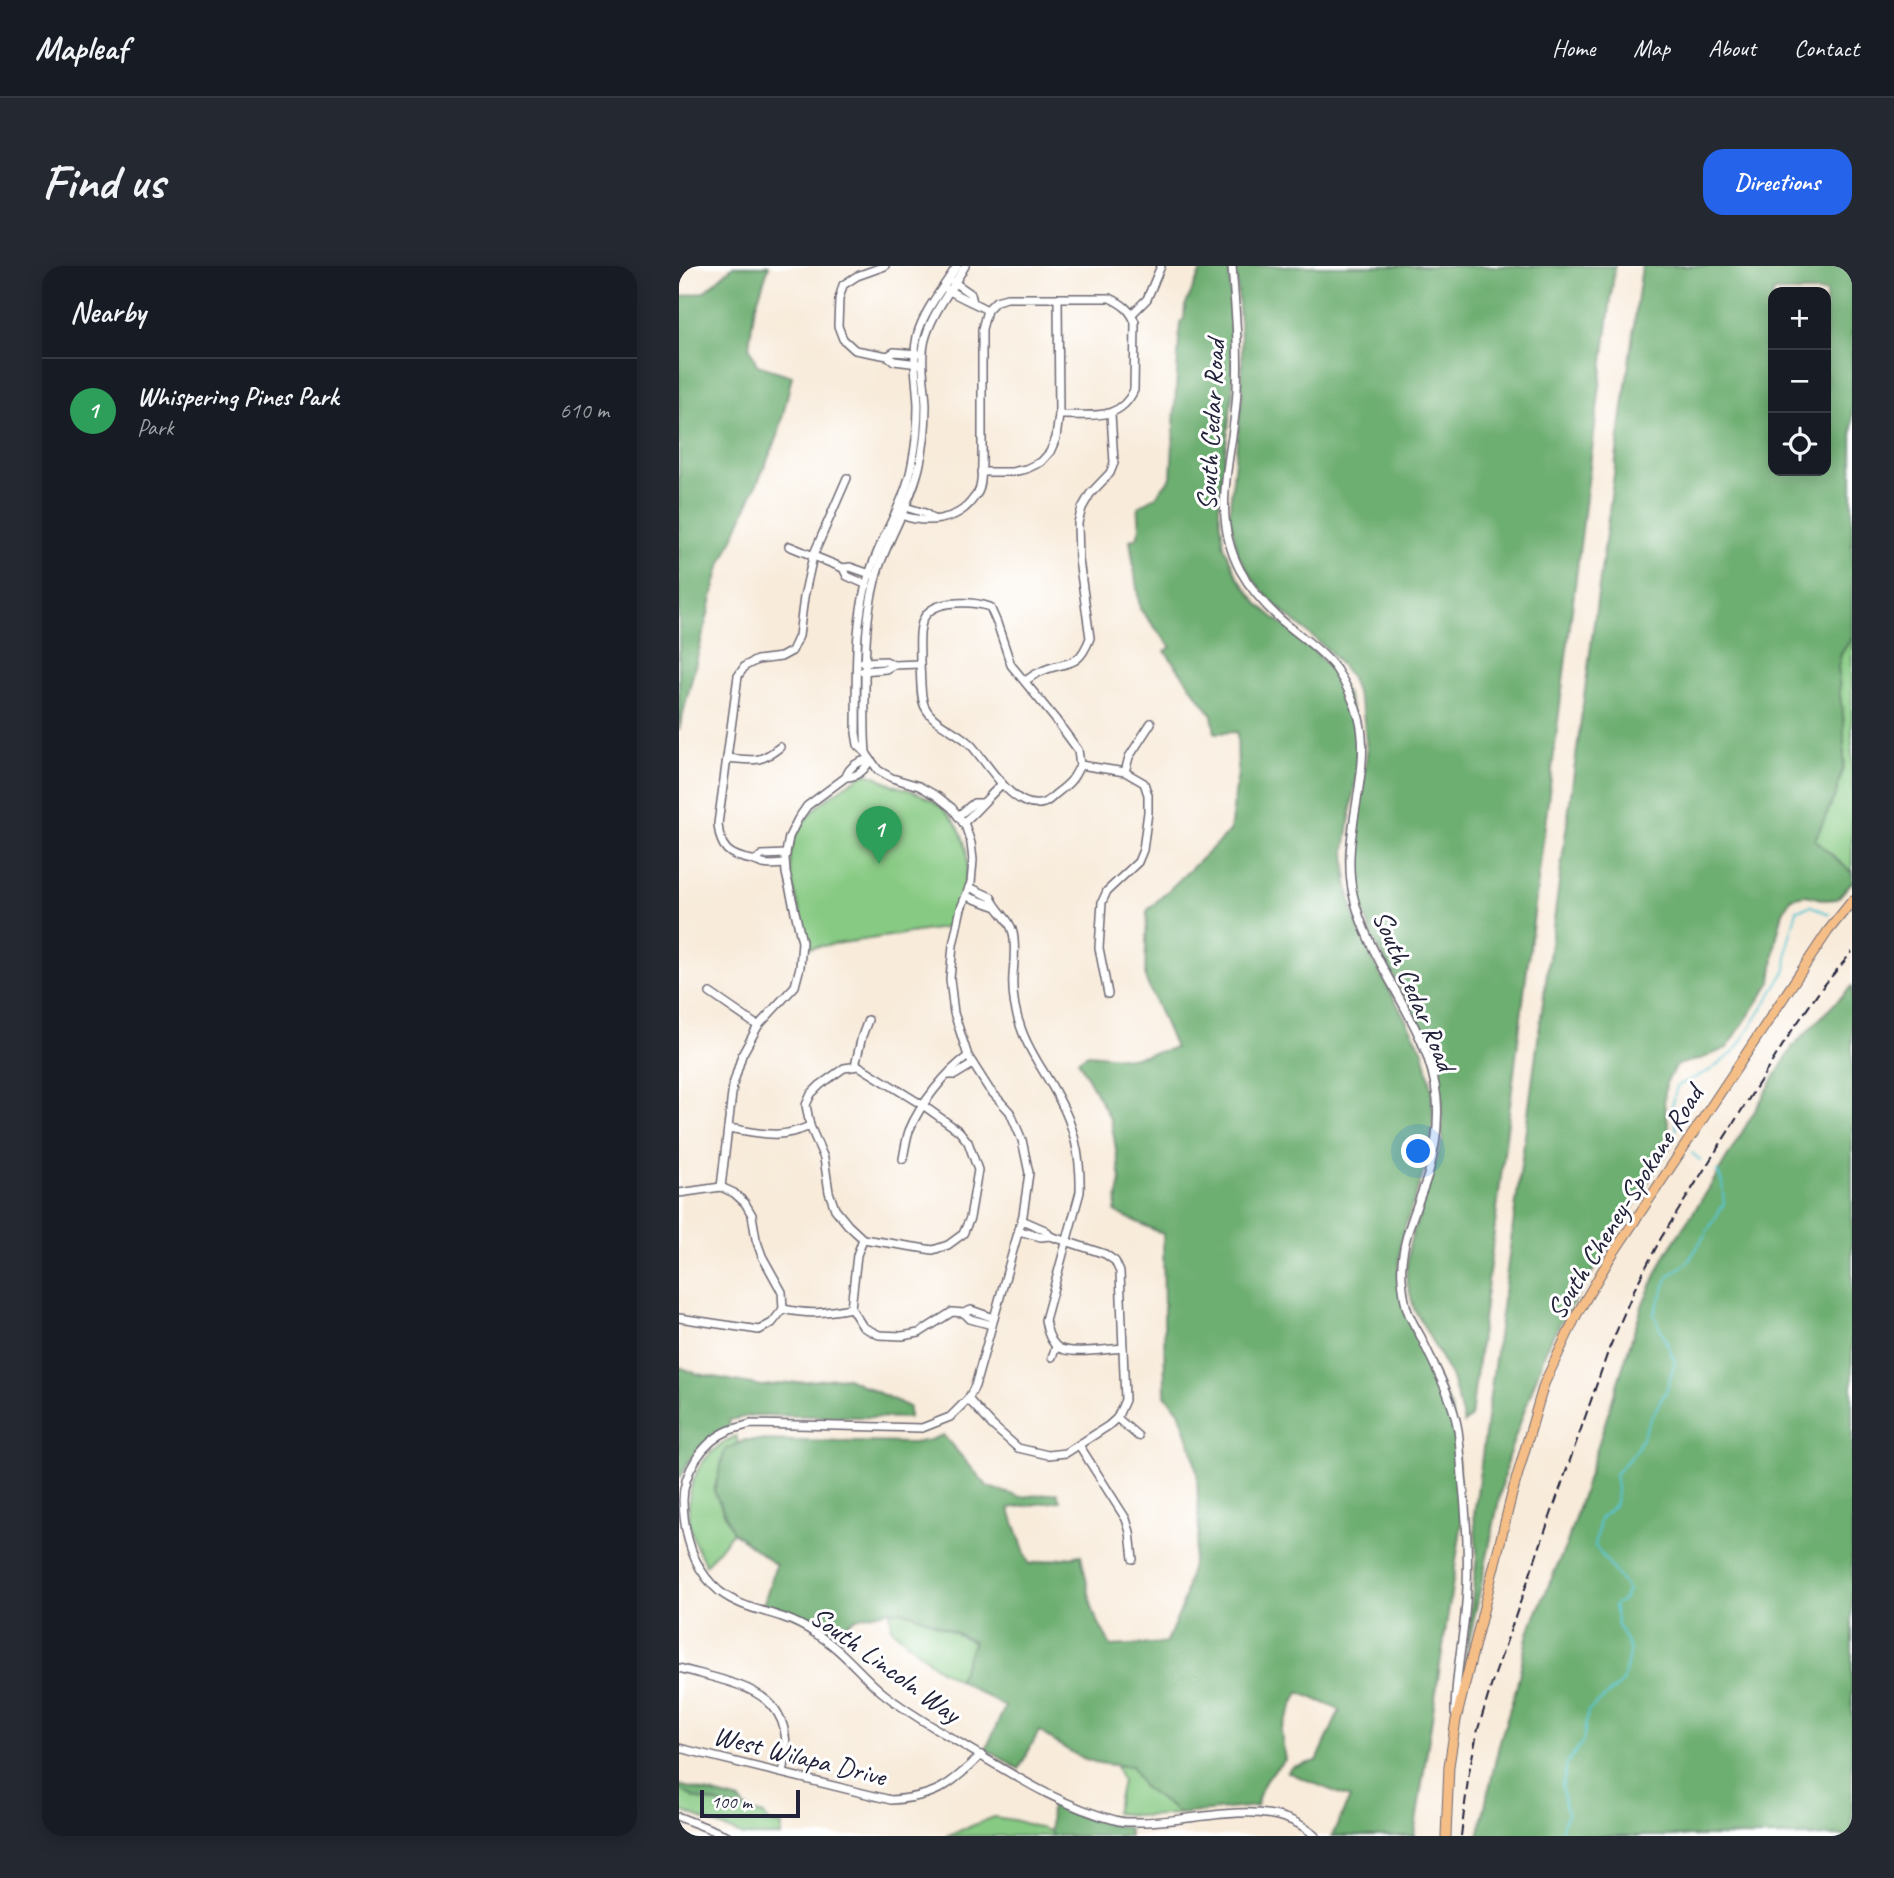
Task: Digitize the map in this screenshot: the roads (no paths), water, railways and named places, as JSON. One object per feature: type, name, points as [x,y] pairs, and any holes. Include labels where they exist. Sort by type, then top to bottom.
[{"type":"main road","name":"South Cheney-Spokane Road","points":[[1445,1836],[1455,1720],[1534,1413],[1557,1353],[1610,1258],[1828,931],[1852,901]]},
{"type":"street","points":[[885,266],[857,276],[843,285],[839,299],[838,326],[843,339],[855,350],[888,356],[894,361],[919,364]]},
{"type":"street","points":[[952,281],[957,266]]},
{"type":"street","points":[[965,266],[923,319],[918,334],[918,404],[912,466],[901,510],[881,543],[859,616],[861,666],[856,733],[858,745],[878,770],[892,778],[919,786],[952,808],[971,843],[973,860],[969,887],[953,946],[950,979],[954,1013],[968,1056],[989,1088],[1010,1112],[1022,1140],[1029,1173],[1022,1220],[975,1386],[968,1399],[1018,1448],[1048,1455],[1066,1453],[1117,1418],[1125,1400],[1120,1272],[1115,1261],[1105,1254],[1050,1236],[1041,1237],[1019,1231]]},
{"type":"street","points":[[1132,313],[1147,299],[1161,266]]},
{"type":"street","name":"South Cedar Road","points":[[1232,266],[1238,371],[1225,479],[1224,512],[1229,545],[1256,594],[1335,668],[1350,694],[1359,720],[1362,746],[1349,862],[1353,892],[1363,927],[1377,959],[1415,1029],[1430,1065],[1437,1100],[1437,1140],[1403,1247],[1402,1276],[1407,1310],[1445,1386],[1453,1407],[1458,1433],[1468,1574],[1455,1694],[1455,1720]]},
{"type":"street","points":[[952,281],[971,295],[973,302]]},
{"type":"street","points":[[946,289],[987,310]]},
{"type":"street","points":[[901,510],[925,522],[943,519],[959,513],[970,504],[979,490],[982,329],[987,310],[996,302],[1007,298],[1110,298],[1132,313],[1135,322],[1134,390],[1129,400],[1111,414],[1059,415]]},
{"type":"street","points":[[981,472],[1012,472],[1025,469],[1041,462],[1050,452],[1056,438],[1059,415],[1058,298]]},
{"type":"street","points":[[888,356],[894,352],[919,354]]},
{"type":"street","points":[[1025,681],[1040,671],[1078,659],[1090,638],[1077,523],[1090,494],[1109,473],[1114,463],[1111,414]]},
{"type":"street","points":[[785,864],[764,864],[738,858],[727,850],[719,838],[718,824],[738,676],[745,666],[757,660],[781,657],[792,651],[799,636],[813,556],[847,478]]},
{"type":"street","points":[[789,546],[843,568],[850,567],[873,575]]},
{"type":"street","points":[[843,568],[847,576],[870,586]]},
{"type":"street","points":[[975,602],[990,607],[1011,665],[1025,681],[1078,750],[1080,765],[1073,780],[1044,803],[1030,804],[1019,799],[1002,784],[970,744],[932,718],[923,705],[920,628],[924,617],[931,609],[943,604],[975,602]]},
{"type":"street","points":[[861,666],[886,669],[893,665],[920,664]]},
{"type":"street","points":[[1125,772],[1129,757],[1151,723]]},
{"type":"street","points":[[727,758],[758,761],[780,747]]},
{"type":"street","points":[[721,1187],[733,1085],[742,1055],[758,1026],[795,986],[800,967],[801,942],[785,864],[789,837],[807,806],[846,777],[853,777],[866,769],[868,757]]},
{"type":"street","points":[[1080,765],[1125,772],[1144,783],[1148,795],[1143,850],[1138,862],[1107,891],[1102,902],[1099,948],[1108,994]]},
{"type":"street","points":[[960,820],[974,803],[982,803],[1002,784]]},
{"type":"street","points":[[756,860],[762,855],[786,854]]},
{"type":"street","points":[[969,887],[991,897],[994,906]]},
{"type":"street","points":[[966,896],[994,906],[1006,917],[1013,929],[1016,946],[1014,997],[1019,1025],[1029,1051],[1059,1098],[1072,1126],[1078,1151],[1080,1192],[1045,1320],[1048,1334],[1056,1347],[1065,1351],[1123,1348]]},
{"type":"street","points":[[710,993],[758,1026]]},
{"type":"street","points":[[855,1066],[868,1020]]},
{"type":"street","points":[[903,1159],[910,1128],[935,1089],[952,1068],[968,1056]]},
{"type":"street","points":[[949,1075],[973,1064]]},
{"type":"street","points":[[859,1066],[924,1106],[959,1130],[974,1156],[978,1170],[970,1218],[963,1234],[948,1245],[933,1250],[863,1239],[835,1209],[829,1192],[824,1158],[810,1126],[806,1105],[811,1094],[844,1068],[859,1066]]},
{"type":"street","points":[[728,1128],[778,1135],[793,1133],[810,1126]]},
{"type":"street","points":[[679,1193],[721,1187],[745,1203],[752,1215],[762,1256],[782,1292],[783,1309],[772,1323],[759,1330],[679,1318]]},
{"type":"street","points":[[1022,1220],[1045,1230],[1050,1236]]},
{"type":"street","points":[[863,1239],[857,1255],[851,1308],[863,1327],[879,1335],[902,1336],[919,1333],[952,1312],[964,1313],[970,1319],[993,1322]]},
{"type":"street","points":[[783,1309],[805,1314],[851,1308]]},
{"type":"street","points":[[1052,1357],[1056,1347]]},
{"type":"street","name":"South Lincoln Way","points":[[968,1399],[950,1417],[922,1428],[751,1424],[729,1431],[709,1443],[691,1465],[683,1489],[684,1520],[689,1548],[700,1570],[720,1591],[744,1606],[785,1618],[815,1633],[911,1714],[1053,1797],[1085,1812],[1119,1822],[1158,1822],[1259,1812],[1272,1814],[1305,1827],[1315,1836]]},
{"type":"street","points":[[1117,1418],[1138,1436]]},
{"type":"street","points":[[1079,1445],[1128,1524],[1133,1559]]},
{"type":"street","points":[[679,1668],[748,1688],[773,1706],[783,1723],[786,1741],[783,1773]]},
{"type":"street","name":"West Wilapa Drive","points":[[679,1748],[891,1800],[916,1798],[936,1791],[962,1775],[981,1755]]},
{"type":"street","points":[[679,1817],[728,1836]]},
{"type":"street","points":[[696,1836],[700,1826]]},
{"type":"waterway","points":[[1677,1130],[1672,1106],[1677,1086],[1709,1071],[1733,1053],[1786,970],[1788,943],[1797,910],[1811,906],[1829,914]]},
{"type":"waterway","points":[[1692,1153],[1700,1160]]},
{"type":"waterway","points":[[1559,1836],[1567,1814],[1562,1787],[1567,1764],[1583,1741],[1588,1711],[1623,1682],[1630,1650],[1618,1625],[1614,1605],[1624,1599],[1628,1590],[1595,1546],[1600,1519],[1616,1503],[1615,1474],[1636,1451],[1666,1391],[1675,1362],[1654,1314],[1669,1276],[1688,1262],[1724,1204],[1722,1182],[1717,1171]]},
{"type":"railway","points":[[1461,1836],[1469,1772],[1478,1729],[1493,1680],[1609,1349],[1634,1290],[1661,1238],[1791,1032],[1821,989],[1852,952]]},
{"type":"place","name":"Whispering Pines Park","points":[[879,864]]}]
